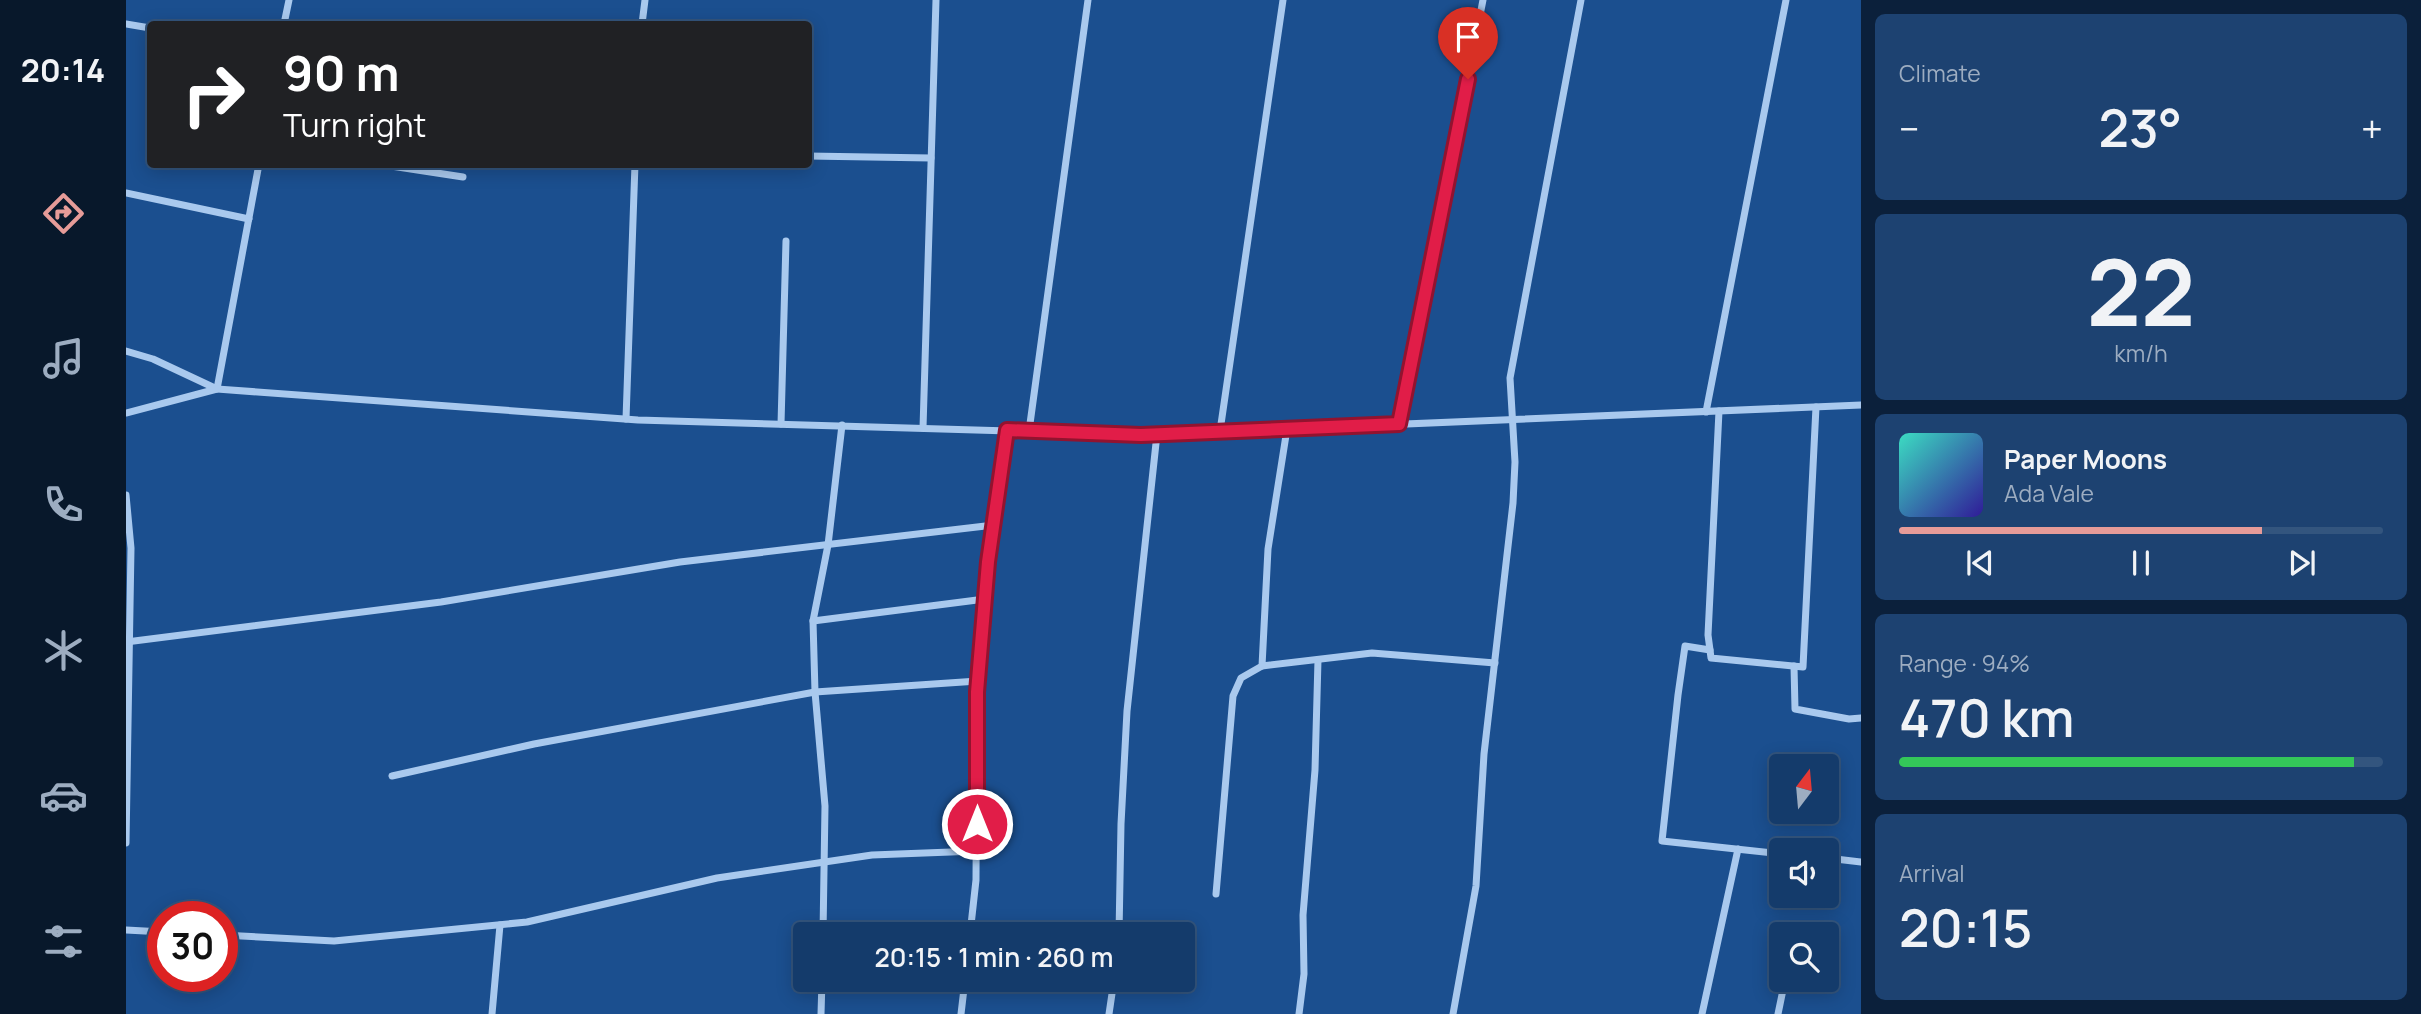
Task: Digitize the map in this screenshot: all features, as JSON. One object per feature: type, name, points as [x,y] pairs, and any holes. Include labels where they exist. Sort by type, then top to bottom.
[{"type":"street","points":[[285,21],[289,0]]},
{"type":"street","points":[[642,21],[645,0]]},
{"type":"street","points":[[923,428],[936,0]]},
{"type":"street","points":[[1029,431],[1088,0]]},
{"type":"street","points":[[1220,431],[1283,0]]},
{"type":"street","points":[[1399,424],[1483,0]]},
{"type":"street","points":[[1453,1014],[1476,886],[1484,754],[1513,503],[1515,462],[1510,378],[1581,0]]},
{"type":"street","points":[[1706,412],[1786,0]]},
{"type":"street","points":[[126,24],[147,28]]},
{"type":"street","points":[[812,156],[931,158]]},
{"type":"street","points":[[217,389],[258,168]]},
{"type":"street","points":[[404,168],[463,177]]},
{"type":"street","points":[[626,419],[635,168]]},
{"type":"street","points":[[126,193],[249,219]]},
{"type":"street","points":[[781,424],[786,241]]},
{"type":"street","points":[[126,351],[153,359],[217,389]]},
{"type":"street","points":[[126,413],[217,389],[626,419],[1157,434],[1861,405]]},
{"type":"street","points":[[1719,411],[1708,635],[1711,658],[1804,667],[1816,407]]},
{"type":"street","points":[[823,922],[825,806],[815,692],[813,621],[828,545],[842,425]]},
{"type":"street","points":[[1262,666],[1268,549],[1287,429]]},
{"type":"street","points":[[971,922],[976,880],[978,681],[985,598],[1007,430]]},
{"type":"street","points":[[1119,922],[1127,711],[1157,434]]},
{"type":"street","points":[[126,495],[131,548],[126,842]]},
{"type":"street","points":[[128,642],[441,602],[680,562],[994,525]]},
{"type":"street","points":[[813,621],[985,598]]},
{"type":"street","points":[[1710,650],[1685,646],[1662,841],[1769,853]]},
{"type":"street","points":[[1216,894],[1233,696],[1241,678],[1262,666],[1372,653],[1495,663]]},
{"type":"street","points":[[1299,1014],[1304,974],[1303,915],[1315,770],[1318,660]]},
{"type":"street","points":[[1794,666],[1795,709],[1849,719],[1861,718]]},
{"type":"street","points":[[392,776],[534,744],[815,692],[978,681]]},
{"type":"street","points":[[1702,1014],[1738,849]]},
{"type":"street","points":[[238,936],[334,941],[527,922],[717,878],[872,855],[976,850]]},
{"type":"street","points":[[1839,859],[1861,862]]},
{"type":"street","points":[[492,1014],[499,925]]},
{"type":"street","points":[[126,930],[147,931]]},
{"type":"street","points":[[821,1014],[822,992]]},
{"type":"street","points":[[961,1014],[963,992]]},
{"type":"street","points":[[1109,1014],[1112,992]]},
{"type":"street","points":[[1778,1014],[1783,992]]},
{"type":"route","points":[[977,824],[977,692],[988,562],[1007,430],[1141,435],[1399,424],[1468,79]]}]
